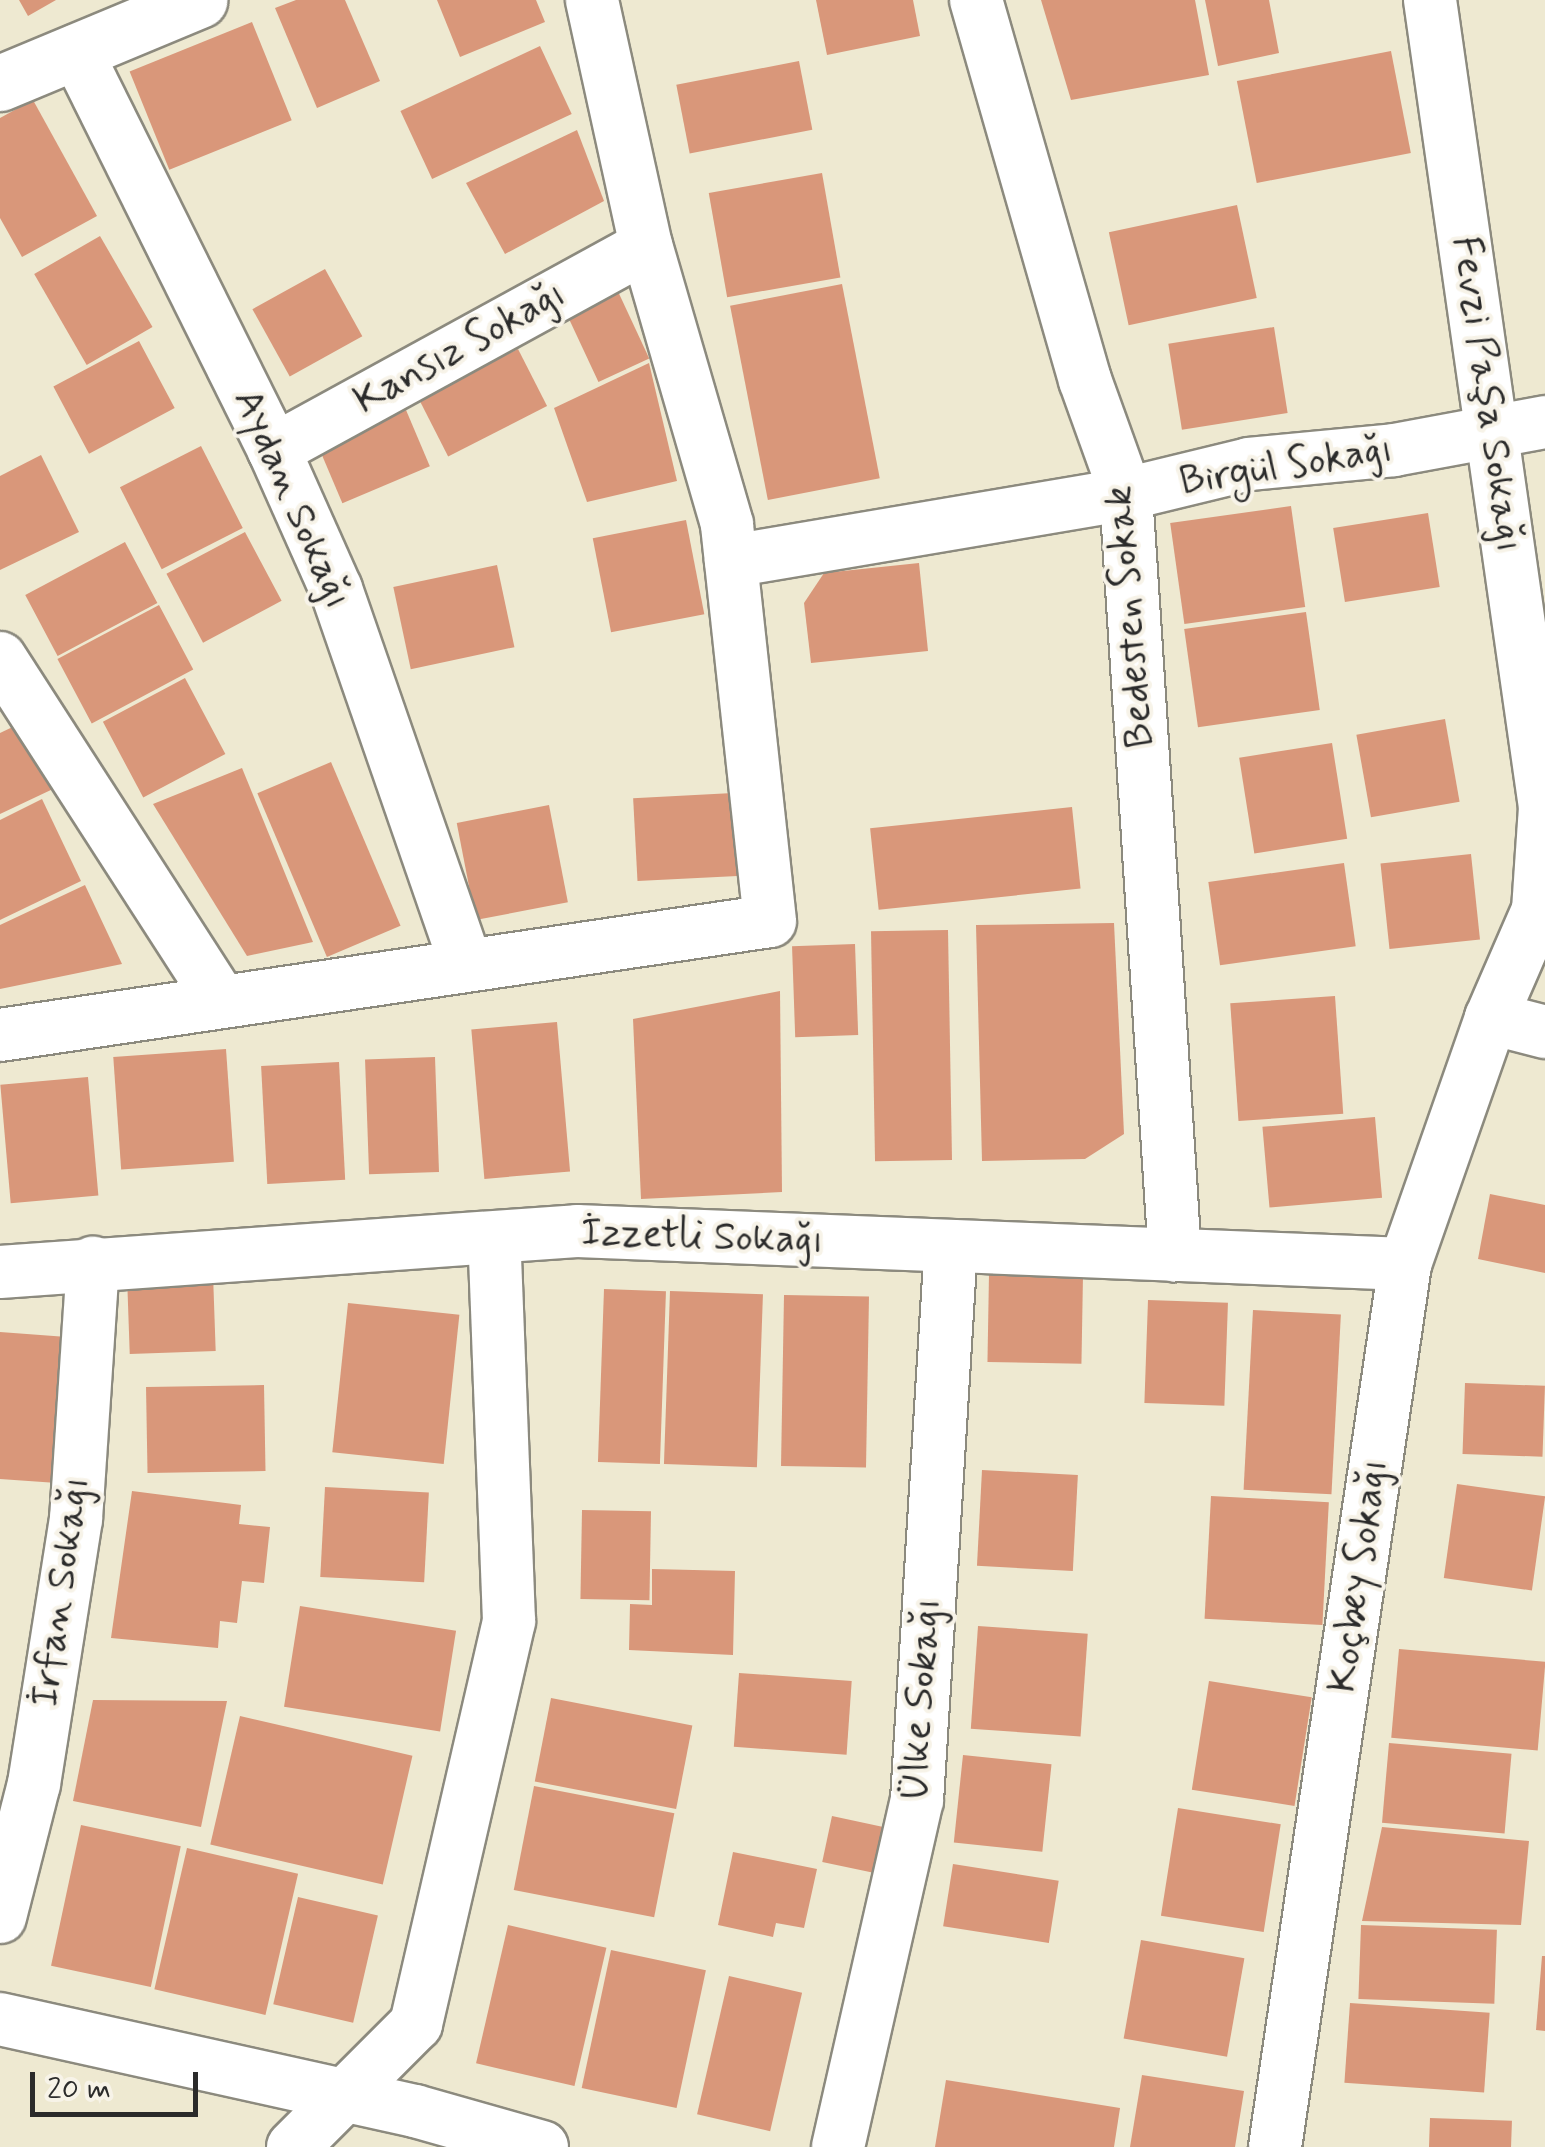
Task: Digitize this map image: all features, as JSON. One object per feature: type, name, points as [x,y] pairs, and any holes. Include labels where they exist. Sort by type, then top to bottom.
[{"type":"street","points":[[0,83],[199,0]]},
{"type":"street","points":[[0,1036],[220,1000],[770,921],[727,524],[646,246],[592,0]]},
{"type":"street","name":"Bedesten Sokak","points":[[976,0],[1085,380],[1126,494],[1175,1255]]},
{"type":"street","name":"Fevzi Paşa Sokağı","points":[[1430,0],[1545,807],[1538,910],[1491,1018]]},
{"type":"street","name":"Aydan Sokağı","points":[[76,51],[274,450],[336,590],[466,964]]},
{"type":"street","name":"Kansız Sokağı","points":[[274,450],[646,246]]},
{"type":"street","name":"Birgül Sokağı","points":[[732,560],[1126,494],[1250,464],[1394,450],[1545,422]]},
{"type":"street","points":[[0,658],[220,1000]]},
{"type":"street","points":[[1491,1018],[1545,1032]]},
{"type":"street","name":"Koçbey Sokağı","points":[[1274,2147],[1405,1264],[1491,1018]]},
{"type":"street","name":"İzzetli Sokağı","points":[[0,1272],[577,1231],[1405,1264]]},
{"type":"street","points":[[293,2147],[416,2024],[509,1621],[494,1238]]},
{"type":"street","name":"Ülke Sokağı","points":[[838,2147],[917,1800],[950,1246]]},
{"type":"street","name":"İrfan Sokağı","points":[[0,1917],[34,1784],[76,1519],[93,1263]]},
{"type":"street","points":[[0,2019],[342,2094],[542,2147]]},
{"type":"building","points":[[19,0],[56,0],[28,16]]},
{"type":"building","points":[[296,0],[345,0],[380,81],[317,108],[275,8]]},
{"type":"building","points":[[437,0],[536,0],[545,22],[460,57]]},
{"type":"building","points":[[816,0],[913,0],[920,36],[827,55]]},
{"type":"building","points":[[1041,0],[1195,0],[1209,75],[1071,100]]},
{"type":"building","points":[[1205,0],[1269,0],[1279,53],[1218,66]]},
{"type":"building","points":[[252,22],[292,120],[169,170],[130,71]]},
{"type":"building","points":[[540,46],[572,114],[432,179],[400,111]]},
{"type":"building","points":[[1391,51],[1411,153],[1257,183],[1237,81]]},
{"type":"building","points":[[799,61],[812,130],[690,154],[676,85]]},
{"type":"building","points":[[33,100],[97,216],[22,257],[0,218],[0,118]]},
{"type":"building","points":[[577,130],[604,201],[505,254],[466,183]]},
{"type":"building","points":[[822,173],[840,277],[727,297],[709,193]]},
{"type":"building","points":[[1237,205],[1257,298],[1129,325],[1109,232]]},
{"type":"building","points":[[100,236],[152,327],[87,365],[34,274]]},
{"type":"building","points":[[325,269],[362,336],[290,377],[252,309]]},
{"type":"building","points":[[842,284],[880,478],[768,500],[730,306]]},
{"type":"building","points":[[615,285],[649,358],[598,382],[564,309]]},
{"type":"building","points":[[1274,327],[1288,413],[1182,430],[1168,344]]},
{"type":"building","points":[[139,341],[175,408],[89,454],[53,387]]},
{"type":"building","points":[[518,349],[547,406],[448,456],[419,399]]},
{"type":"building","points":[[649,363],[677,481],[587,502],[554,408]]},
{"type":"building","points":[[406,410],[430,466],[342,503],[319,447]]},
{"type":"building","points":[[201,446],[243,528],[162,569],[120,487]]},
{"type":"building","points":[[41,455],[79,532],[0,570],[0,476]]},
{"type":"building","points":[[1291,506],[1305,607],[1184,624],[1170,523]]},
{"type":"building","points":[[1428,513],[1440,587],[1345,602],[1333,528]]},
{"type":"building","points":[[686,520],[704,614],[611,632],[593,538]]},
{"type":"building","points":[[245,532],[282,601],[203,643],[166,574]]},
{"type":"building","points":[[125,542],[157,603],[58,656],[25,595]]},
{"type":"building","points":[[919,563],[928,651],[811,663],[804,603],[824,573]]},
{"type":"building","points":[[497,565],[514,647],[411,669],[393,587]]},
{"type":"building","points":[[159,605],[193,669],[92,723],[57,659]]},
{"type":"building","points":[[1306,612],[1320,710],[1198,727],[1184,629]]},
{"type":"building","points":[[185,678],[225,754],[143,798],[103,722]]},
{"type":"building","points":[[1445,719],[1460,802],[1371,817],[1356,735]]},
{"type":"building","points":[[21,723],[53,789],[0,814],[0,733]]},
{"type":"building","points":[[1332,743],[1347,839],[1254,854],[1239,758]]},
{"type":"building","points":[[331,762],[401,926],[327,957],[257,793]]},
{"type":"building","points":[[242,768],[313,942],[247,956],[153,804]]},
{"type":"building","points":[[733,793],[737,876],[637,881],[633,798]]},
{"type":"building","points":[[42,799],[81,881],[0,920],[0,820]]},
{"type":"building","points":[[549,805],[568,902],[476,920],[457,823]]},
{"type":"building","points":[[1072,807],[1081,889],[879,910],[870,828]]},
{"type":"building","points":[[1471,854],[1480,940],[1389,949],[1380,864]]},
{"type":"building","points":[[1344,863],[1356,946],[1220,965],[1208,882]]},
{"type":"building","points":[[85,885],[122,964],[0,989],[0,925]]},
{"type":"building","points":[[1114,923],[1124,1134],[1085,1159],[982,1161],[976,925]]},
{"type":"building","points":[[948,930],[952,1160],[875,1161],[871,931]]},
{"type":"building","points":[[855,944],[858,1035],[795,1037],[792,946]]},
{"type":"building","points":[[780,991],[782,1192],[641,1199],[633,1019]]},
{"type":"building","points":[[1335,996],[1343,1114],[1238,1121],[1230,1003]]},
{"type":"building","points":[[557,1022],[570,1171],[484,1179],[471,1029]]},
{"type":"building","points":[[226,1049],[234,1162],[121,1170],[113,1057]]},
{"type":"building","points":[[435,1057],[439,1172],[369,1174],[365,1059]]},
{"type":"building","points":[[339,1062],[345,1180],[267,1184],[261,1066]]},
{"type":"building","points":[[88,1077],[98,1196],[11,1203],[0,1085]]},
{"type":"building","points":[[1375,1117],[1382,1198],[1269,1208],[1262,1127]]},
{"type":"building","points":[[1490,1194],[1545,1205],[1545,1273],[1478,1259]]},
{"type":"building","points":[[213,1274],[216,1351],[130,1354],[127,1277]]},
{"type":"building","points":[[989,1274],[1083,1276],[1081,1364],[987,1362]]},
{"type":"building","points":[[604,1289],[666,1291],[660,1464],[598,1462]]},
{"type":"building","points":[[670,1291],[763,1294],[757,1467],[664,1464]]},
{"type":"building","points":[[784,1295],[869,1296],[866,1467],[781,1466]]},
{"type":"building","points":[[1148,1300],[1228,1303],[1224,1406],[1144,1403]]},
{"type":"building","points":[[348,1303],[459,1315],[444,1464],[332,1452]]},
{"type":"building","points":[[1253,1310],[1341,1315],[1331,1494],[1244,1490]]},
{"type":"building","points":[[0,1332],[67,1337],[57,1483],[0,1479]]},
{"type":"building","points":[[1465,1383],[1545,1386],[1542,1457],[1463,1454]]},
{"type":"building","points":[[264,1385],[266,1471],[148,1473],[146,1387]]},
{"type":"building","points":[[982,1470],[1078,1475],[1073,1571],[977,1566]]},
{"type":"building","points":[[1457,1484],[1545,1496],[1532,1590],[1444,1578]]},
{"type":"building","points":[[325,1487],[429,1492],[424,1582],[320,1577]]},
{"type":"building","points":[[132,1491],[241,1505],[239,1524],[270,1527],[264,1583],[242,1581],[237,1623],[220,1621],[218,1648],[111,1638]]},
{"type":"building","points":[[1211,1496],[1329,1502],[1322,1625],[1205,1619]]},
{"type":"building","points":[[582,1510],[651,1511],[649,1600],[580,1599]]},
{"type":"building","points":[[652,1569],[735,1571],[733,1655],[629,1650],[630,1604],[652,1605]]},
{"type":"building","points":[[300,1606],[456,1631],[440,1731],[284,1707]]},
{"type":"building","points":[[978,1626],[1088,1634],[1081,1736],[971,1729]]},
{"type":"building","points":[[1399,1649],[1545,1662],[1538,1750],[1391,1738]]},
{"type":"building","points":[[739,1673],[852,1681],[847,1755],[734,1747]]},
{"type":"building","points":[[1209,1681],[1312,1697],[1295,1806],[1192,1790]]},
{"type":"building","points":[[551,1698],[692,1725],[676,1809],[535,1781]]},
{"type":"building","points":[[93,1700],[227,1701],[201,1827],[73,1801]]},
{"type":"building","points":[[240,1716],[412,1756],[383,1884],[210,1845]]},
{"type":"building","points":[[1389,1743],[1512,1754],[1505,1833],[1382,1823]]},
{"type":"building","points":[[963,1755],[1052,1764],[1042,1852],[954,1843]]},
{"type":"building","points":[[534,1786],[674,1813],[654,1917],[514,1890]]},
{"type":"building","points":[[1178,1808],[1281,1824],[1264,1932],[1161,1916]]},
{"type":"building","points":[[832,1816],[887,1828],[877,1874],[822,1862]]},
{"type":"building","points":[[81,1825],[181,1846],[151,1987],[51,1966]]},
{"type":"building","points":[[1382,1827],[1529,1841],[1521,1925],[1362,1921]]},
{"type":"building","points":[[187,1848],[298,1874],[265,2015],[154,1989]]},
{"type":"building","points":[[733,1852],[817,1869],[804,1928],[776,1923],[773,1937],[718,1925]]},
{"type":"building","points":[[953,1864],[1059,1881],[1049,1943],[943,1926]]},
{"type":"building","points":[[298,1897],[378,1915],[353,2023],[273,2004]]},
{"type":"building","points":[[508,1925],[606,1948],[574,2086],[476,2063]]},
{"type":"building","points":[[1361,1925],[1497,1930],[1494,2004],[1358,1999]]},
{"type":"building","points":[[1141,1940],[1244,1958],[1227,2057],[1124,2038]]},
{"type":"building","points":[[611,1950],[706,1970],[677,2108],[582,2088]]},
{"type":"building","points":[[1545,1956],[1545,2031],[1536,2030]]},
{"type":"building","points":[[729,1976],[802,1993],[770,2131],[697,2114]]},
{"type":"building","points":[[1350,2003],[1490,2013],[1484,2093],[1344,2083]]},
{"type":"building","points":[[1142,2075],[1244,2091],[1235,2147],[1130,2147]]},
{"type":"building","points":[[946,2080],[1120,2108],[1114,2147],[935,2147]]},
{"type":"building","points":[[1430,2118],[1512,2121],[1511,2147],[1429,2147]]}]
